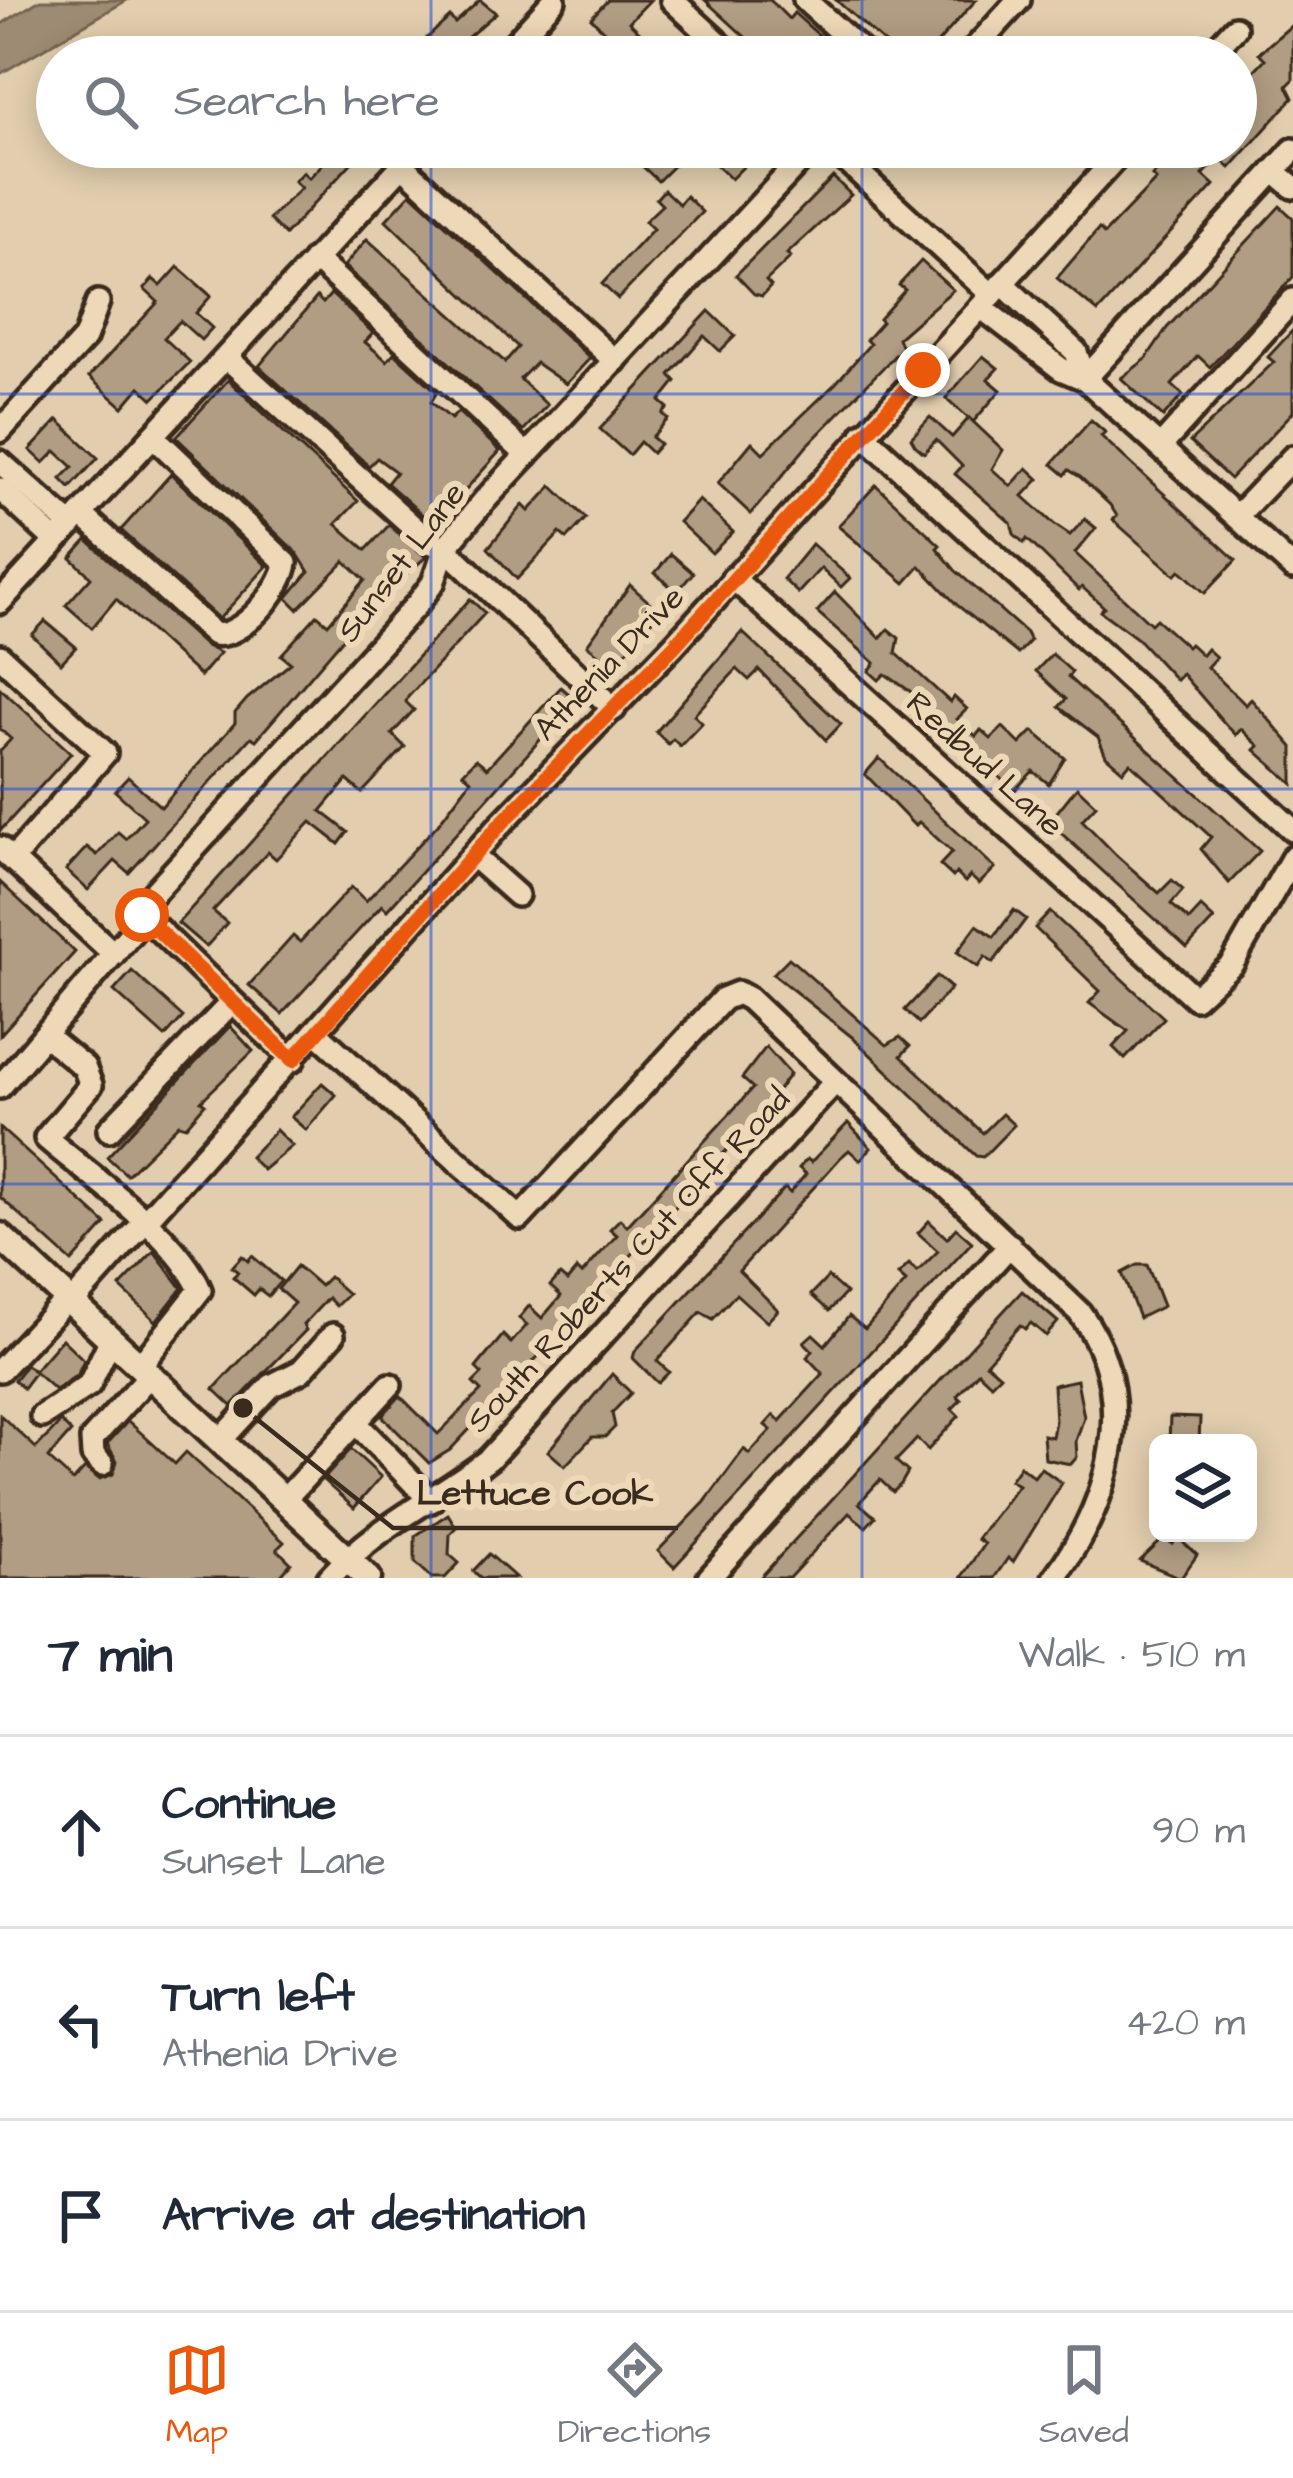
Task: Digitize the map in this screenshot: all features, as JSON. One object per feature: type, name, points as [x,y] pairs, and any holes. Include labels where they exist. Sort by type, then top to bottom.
[{"type":"main road","points":[[0,1236],[368,1578]]},
{"type":"street","points":[[521,36],[554,0]]},
{"type":"street","points":[[672,0],[711,36]]},
{"type":"street","points":[[805,0],[845,36]]},
{"type":"street","points":[[986,36],[1019,0]]},
{"type":"street","points":[[1227,36],[1234,28]]},
{"type":"street","points":[[1085,379],[1293,150]]},
{"type":"street","points":[[0,602],[399,168]]},
{"type":"street","points":[[405,168],[614,361]]},
{"type":"street","name":"Sunset Lane","points":[[144,917],[138,910],[418,603],[433,584],[445,548],[793,168]]},
{"type":"street","points":[[854,168],[992,296],[1047,360],[1085,379],[1293,568]]},
{"type":"street","name":"Athenia Drive","points":[[0,1370],[144,1223],[473,856],[614,709],[1107,168]]},
{"type":"street","points":[[1274,171],[1293,187]]},
{"type":"street","points":[[315,260],[526,455]]},
{"type":"street","points":[[992,296],[1076,352],[1085,379]]},
{"type":"street","points":[[1160,447],[1293,300]]},
{"type":"street","points":[[0,431],[85,338],[98,302]]},
{"type":"street","points":[[226,357],[430,542],[445,548],[614,709]]},
{"type":"street","points":[[863,434],[1293,830]]},
{"type":"street","points":[[0,462],[70,527],[223,637],[239,629],[278,584],[286,563],[152,436]]},
{"type":"street","points":[[1237,516],[1293,457]]},
{"type":"street","points":[[0,489],[70,527]]},
{"type":"street","name":"Redbud Lane","points":[[733,578],[1195,998],[1232,964],[1293,857]]},
{"type":"street","points":[[0,656],[105,753],[6,854],[114,954]]},
{"type":"street","points":[[473,856],[517,895]]},
{"type":"street","points":[[0,1088],[144,917],[293,1060]]},
{"type":"street","points":[[316,1033],[520,1218],[673,1036],[723,999],[739,993],[1010,1245],[1096,1335],[1117,1394],[1099,1498],[1075,1549],[1054,1578]]},
{"type":"street","points":[[109,1130],[232,1002]]},
{"type":"street","points":[[46,1036],[83,1067],[91,1085],[46,1138],[144,1223],[194,1275],[200,1290],[92,1439],[93,1456],[102,1464]]},
{"type":"street","name":"South Roberts Cut Off Road","points":[[329,1578],[346,1558],[409,1509],[431,1502],[489,1459],[835,1082]]},
{"type":"street","points":[[709,1578],[1010,1245]]},
{"type":"street","points":[[220,1441],[271,1386],[301,1372],[333,1335]]},
{"type":"street","points":[[42,1416],[89,1385],[111,1339]]},
{"type":"street","points":[[284,1500],[390,1384]]},
{"type":"street","points":[[356,1423],[431,1502]]},
{"type":"shaded area","points":[[40,0],[127,0],[65,36],[36,36],[36,53],[0,74],[0,25]]},
{"type":"building","points":[[480,0],[496,13],[469,36],[429,36],[450,17],[455,23]]},
{"type":"building","points":[[608,0],[650,0],[629,22],[644,36],[609,36],[591,18]]},
{"type":"building","points":[[705,0],[770,0],[789,19],[794,13],[820,36],[744,36]]},
{"type":"building","points":[[836,0],[976,0],[944,36],[876,36]]},
{"type":"building","points":[[1293,24],[1293,80],[1287,86],[1293,98],[1257,138],[1257,68],[1265,59],[1259,53]]},
{"type":"building","points":[[319,168],[347,168],[285,235],[269,219],[301,188],[294,181],[303,172],[309,178]]},
{"type":"building","points":[[644,168],[671,168],[658,181]]},
{"type":"building","points":[[719,168],[742,168],[731,179]]},
{"type":"building","points":[[1159,168],[1210,168],[1203,175],[1214,185],[1098,312],[1057,278],[1099,229],[1104,234],[1156,180],[1152,176]]},
{"type":"building","points":[[833,177],[851,195],[787,254],[791,257],[766,281],[771,286],[762,296],[754,294],[736,275]]},
{"type":"building","points":[[664,190],[679,204],[686,196],[702,212],[618,299],[602,284],[653,229],[645,221],[662,205],[656,199]]},
{"type":"building","points":[[411,193],[590,358],[566,384],[536,363],[520,379],[547,405],[523,431],[344,266],[367,239],[505,362],[518,347],[386,220]]},
{"type":"building","points":[[1280,206],[1293,218],[1293,277],[1210,367],[1198,356],[1172,385],[1183,395],[1163,417],[1121,378],[1145,360],[1167,328]]},
{"type":"building","points":[[921,261],[953,290],[898,338],[902,348],[806,447],[751,514],[718,483],[752,442],[763,453],[836,383],[870,344],[866,340],[882,322],[879,319],[905,290],[899,285]]},
{"type":"building","points":[[178,267],[211,296],[196,313],[212,328],[201,340],[180,321],[164,338],[190,362],[153,399],[140,387],[123,407],[89,377],[158,302],[144,289],[153,279],[161,286]]},
{"type":"building","points":[[331,294],[373,333],[365,342],[387,361],[394,353],[437,392],[431,402],[451,419],[458,412],[500,451],[434,525],[387,483],[396,472],[377,458],[369,466],[259,366],[317,297],[323,303]]},
{"type":"building","points":[[709,311],[735,336],[720,351],[704,336],[670,375],[676,381],[660,401],[668,408],[663,414],[668,419],[652,437],[660,444],[652,453],[640,442],[629,455],[600,429]]},
{"type":"building","points":[[1293,330],[1293,412],[1230,479],[1190,442],[1274,362],[1268,357]]},
{"type":"building","points":[[983,356],[998,368],[988,379],[1001,390],[973,422],[946,398]]},
{"type":"building","points":[[228,380],[358,501],[336,524],[366,550],[389,525],[426,557],[375,601],[256,740],[251,737],[129,873],[115,861],[88,890],[66,870],[87,847],[97,855],[118,832],[126,839],[145,818],[115,791],[128,777],[161,807],[235,723],[235,713],[247,699],[291,663],[281,655],[317,615],[328,624],[365,580],[345,561],[298,609],[287,598],[309,572],[297,553],[176,437]]},
{"type":"building","points":[[930,417],[952,437],[969,418],[1003,450],[992,469],[1011,486],[1027,468],[1039,479],[1023,496],[1055,525],[1070,535],[1085,519],[1096,528],[1075,553],[1151,624],[1156,619],[1187,647],[1190,644],[1202,655],[1207,649],[1216,657],[1207,667],[1246,705],[1251,699],[1293,747],[1293,784],[1255,750],[1259,746],[1241,729],[1236,735],[1182,674],[1176,680],[1138,639],[1100,611],[1104,607],[1082,587],[1079,590],[1027,539],[1024,543],[1014,534],[1011,523],[955,474],[962,466],[936,440],[924,453],[915,445],[911,438]]},
{"type":"building","points":[[58,420],[98,458],[70,488],[61,479],[73,467],[56,451],[44,463],[30,450]]},
{"type":"building","points":[[1091,420],[1105,432],[1101,436],[1236,560],[1205,593],[1180,570],[1175,575],[1113,520],[1117,516],[1110,505],[1080,477],[1069,470],[1065,475],[1052,464]]},
{"type":"building","points":[[171,474],[267,566],[219,619],[121,530]]},
{"type":"building","points":[[876,485],[940,545],[937,548],[955,570],[1026,633],[1030,641],[1018,654],[957,605],[920,566],[905,583],[838,526]]},
{"type":"building","points":[[552,486],[586,518],[567,539],[560,533],[517,579],[488,548],[523,505],[529,511]]},
{"type":"building","points":[[699,500],[733,532],[712,553],[679,522]]},
{"type":"building","points":[[87,540],[204,645],[220,653],[200,676],[116,599],[92,628],[66,605],[91,577],[71,558]]},
{"type":"building","points":[[812,544],[850,578],[841,587],[821,568],[798,593],[783,579]]},
{"type":"building","points":[[671,554],[693,573],[677,592],[655,573]]},
{"type":"building","points":[[630,585],[659,611],[614,667],[587,645]]},
{"type":"building","points":[[835,592],[880,638],[888,629],[899,638],[896,653],[950,702],[954,697],[967,709],[957,719],[976,736],[981,730],[991,739],[1003,727],[1020,744],[1033,731],[1065,758],[1049,784],[1033,771],[1014,791],[911,692],[885,674],[879,680],[869,671],[875,663],[817,612]]},
{"type":"building","points":[[470,599],[485,613],[408,697],[406,702],[414,710],[392,734],[405,747],[362,793],[347,780],[321,811],[348,832],[339,844],[311,822],[276,859],[268,852],[213,911],[227,923],[206,947],[178,923]]},
{"type":"building","points":[[45,621],[76,647],[61,663],[32,635]]},
{"type":"building","points":[[742,632],[841,724],[826,740],[759,670],[749,680],[737,669],[694,715],[702,723],[680,746],[673,739],[668,744],[656,732]]},
{"type":"building","points":[[1052,654],[1072,672],[1068,677],[1260,851],[1229,883],[1201,849],[1211,837],[1130,763],[1123,771],[1106,756],[1098,737],[1059,707],[1066,699],[1036,671]]},
{"type":"building","points":[[561,687],[576,700],[387,910],[382,905],[282,1014],[249,985],[293,936],[300,942],[351,887],[366,901],[438,824],[471,780],[463,773],[476,759],[487,768]]},
{"type":"building","points":[[0,688],[71,753],[0,831],[0,751],[11,739],[0,729]]},
{"type":"building","points":[[879,758],[995,868],[979,884],[970,876],[965,882],[956,873],[953,877],[940,865],[952,852],[919,822],[915,826],[865,774]]},
{"type":"building","points":[[1077,787],[1096,805],[1082,820],[1117,856],[1159,893],[1172,880],[1183,890],[1171,904],[1189,920],[1201,907],[1214,919],[1187,948],[1049,822]]},
{"type":"building","points":[[0,882],[75,952],[0,1035]]},
{"type":"building","points":[[1014,910],[1026,919],[993,963],[985,957],[978,967],[957,952],[977,925],[994,937]]},
{"type":"building","points":[[1050,912],[1164,1018],[1125,1059],[1113,1047],[1128,1031],[1089,1003],[1100,991],[1035,928]]},
{"type":"building","points":[[789,958],[887,1045],[900,1037],[910,1046],[901,1056],[983,1133],[1002,1114],[1014,1125],[983,1157],[976,1156],[852,1037],[773,974]]},
{"type":"building","points":[[132,971],[183,1017],[165,1037],[114,991]]},
{"type":"building","points":[[937,976],[951,988],[919,1023],[905,1010]]},
{"type":"building","points":[[230,1026],[253,1051],[201,1101],[205,1104],[186,1126],[179,1124],[127,1175],[107,1157]]},
{"type":"building","points":[[766,1047],[790,1074],[763,1110],[450,1450],[429,1463],[382,1416],[400,1396],[438,1434],[481,1391],[473,1383],[482,1374],[476,1368],[503,1335],[511,1343],[527,1325],[519,1318],[529,1306],[542,1318],[561,1296],[550,1286],[560,1275],[567,1281],[577,1269],[582,1274],[617,1235],[610,1229],[620,1219],[627,1226],[753,1088],[742,1078]]},
{"type":"building","points":[[322,1083],[336,1095],[306,1130],[291,1117]]},
{"type":"building","points":[[848,1123],[871,1148],[860,1160],[849,1150],[841,1157],[739,1271],[778,1310],[767,1322],[736,1294],[713,1319],[701,1312],[657,1361],[669,1372],[658,1383],[633,1358],[635,1351],[785,1188],[790,1193],[806,1174],[799,1168],[807,1159],[811,1162]]},
{"type":"building","points":[[0,1128],[106,1224],[72,1262],[0,1197]]},
{"type":"building","points":[[276,1130],[292,1146],[263,1170],[250,1157]]},
{"type":"building","points":[[929,1221],[947,1238],[956,1228],[972,1242],[674,1567],[658,1551],[705,1502],[744,1449],[749,1454],[771,1430],[765,1425],[774,1415],[780,1421],[823,1374],[807,1357],[813,1351],[804,1342],[813,1334],[825,1345],[849,1316],[865,1329],[906,1282],[898,1275],[909,1264],[917,1272],[938,1251],[918,1233]]},
{"type":"building","points":[[154,1251],[182,1288],[156,1321],[120,1287]]},
{"type":"building","points":[[242,1256],[248,1261],[252,1256],[281,1281],[268,1296],[259,1289],[254,1295],[233,1277],[238,1272],[232,1267]]},
{"type":"building","points":[[1147,1265],[1163,1306],[1139,1318],[1122,1273]]},
{"type":"building","points":[[297,1266],[320,1286],[329,1277],[348,1294],[336,1306],[328,1298],[303,1325],[306,1330],[232,1406],[214,1389],[294,1303],[278,1289]]},
{"type":"building","points":[[828,1277],[846,1293],[829,1311],[811,1295]]},
{"type":"building","points":[[1022,1291],[1058,1322],[1046,1336],[1031,1323],[1025,1329],[1020,1325],[986,1363],[1000,1375],[991,1384],[978,1372],[957,1396],[961,1400],[952,1409],[959,1416],[928,1450],[917,1439],[896,1461],[908,1472],[901,1484],[893,1492],[880,1480],[859,1503],[875,1517],[866,1527],[849,1513],[789,1578],[760,1578]]},
{"type":"building","points":[[62,1339],[84,1360],[77,1375],[55,1390],[35,1372],[23,1388],[14,1380],[26,1365],[34,1371]]},
{"type":"building","points":[[612,1374],[631,1393],[612,1413],[615,1427],[605,1437],[592,1437],[565,1466],[548,1451]]},
{"type":"building","points":[[1077,1380],[1084,1417],[1076,1441],[1077,1457],[1071,1464],[1045,1459],[1043,1435],[1052,1437],[1055,1421],[1053,1385]]},
{"type":"building","points":[[0,1415],[36,1448],[61,1422],[71,1432],[48,1458],[73,1481],[85,1468],[99,1479],[113,1474],[117,1461],[107,1444],[128,1421],[175,1464],[186,1452],[284,1542],[277,1549],[291,1563],[278,1578],[0,1578]]},
{"type":"building","points":[[1170,1417],[1200,1418],[1199,1434],[1169,1434]]},
{"type":"building","points":[[351,1449],[381,1477],[354,1508],[323,1480]]},
{"type":"building","points":[[1020,1466],[1034,1477],[1041,1468],[1062,1483],[1013,1562],[1008,1558],[994,1578],[961,1578],[984,1544],[977,1539],[1018,1485],[1010,1480]]},
{"type":"building","points":[[448,1514],[456,1527],[450,1534],[449,1554],[459,1563],[445,1578],[432,1578],[415,1562],[415,1536]]},
{"type":"building","points":[[1160,1542],[1183,1542],[1197,1555],[1181,1578],[1140,1561]]},
{"type":"building","points":[[489,1554],[516,1578],[481,1578],[473,1571]]},
{"type":"place","name":"Lettuce Cook","points":[[243,1408]]},
{"type":"route","points":[[142,915],[293,1060],[498,827],[674,646],[923,370]]}]
